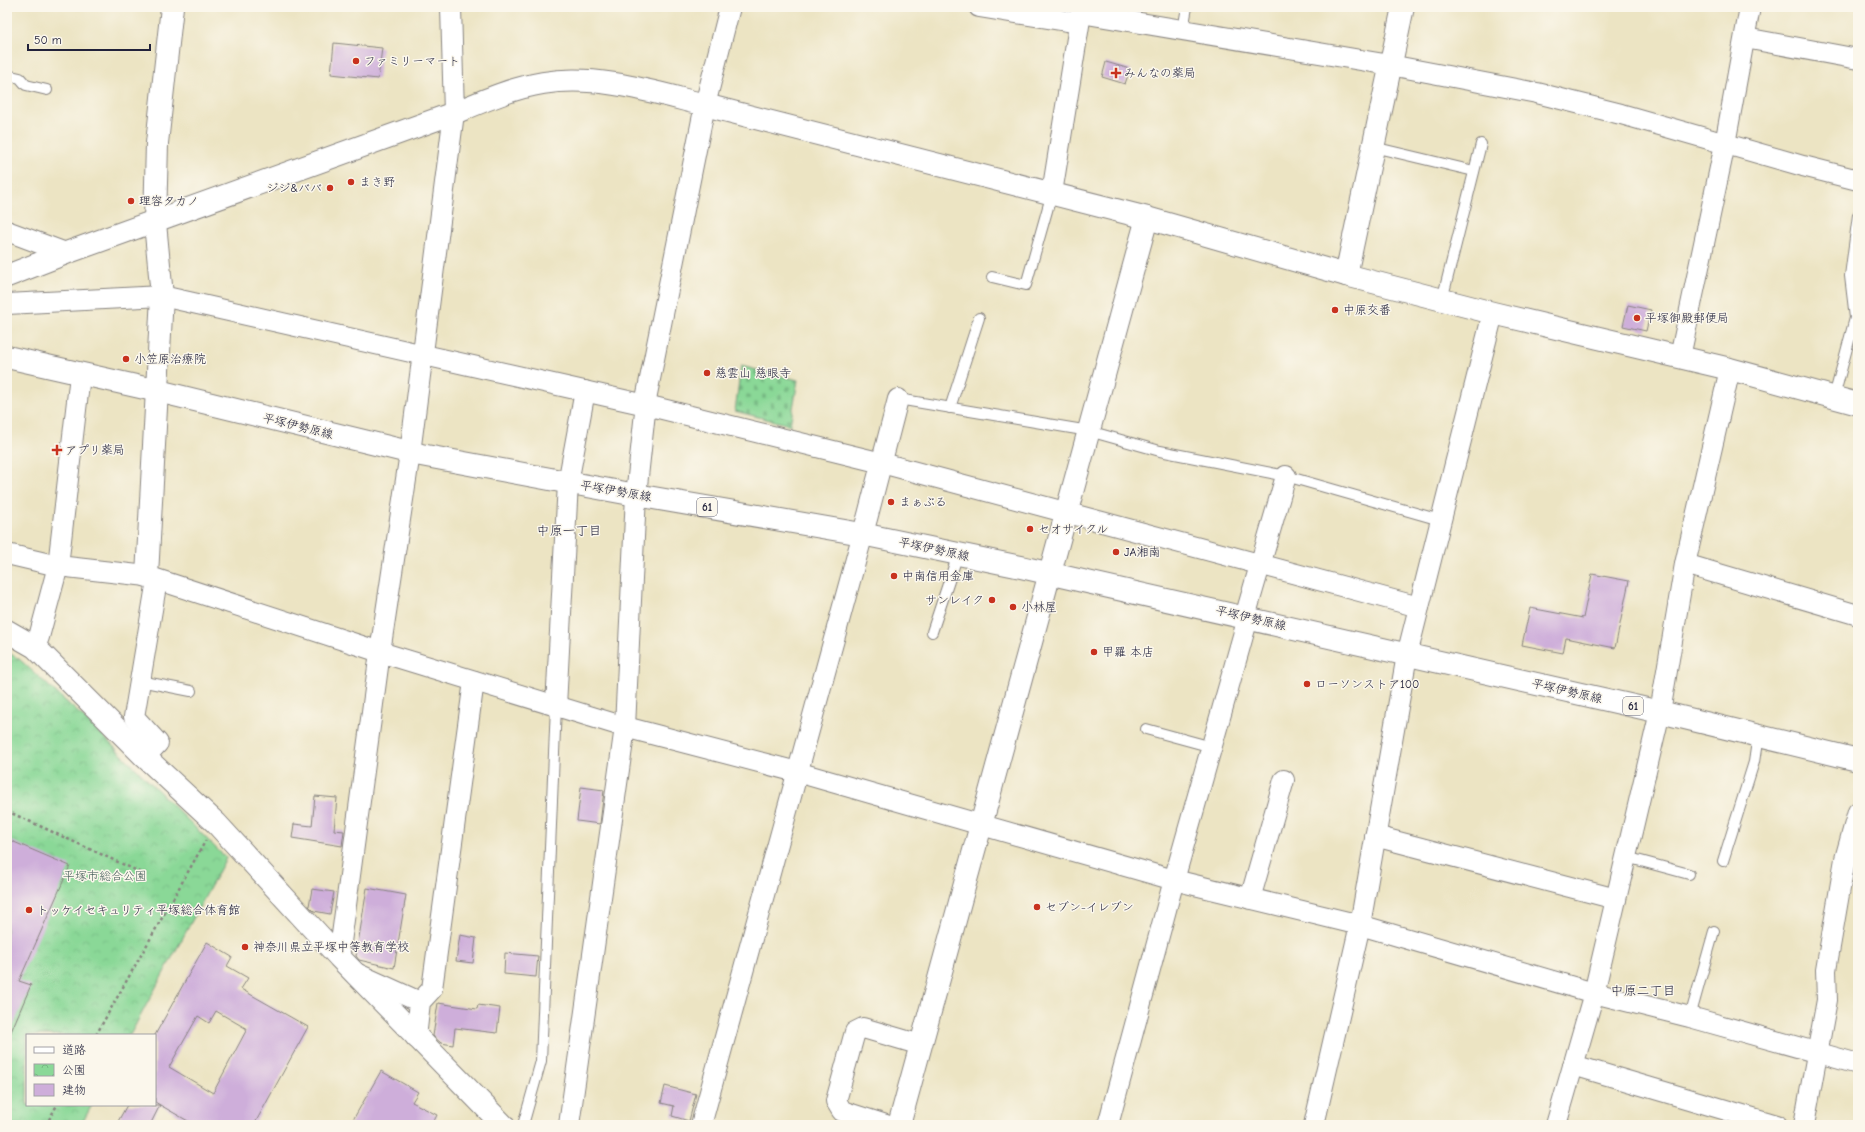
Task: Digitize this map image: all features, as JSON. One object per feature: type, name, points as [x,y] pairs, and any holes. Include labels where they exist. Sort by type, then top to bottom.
[{"type":"street","points":[[145,757],[158,743],[134,717],[140,681],[152,578],[162,296],[155,223],[157,143],[172,7]]},
{"type":"street","points":[[346,964],[380,652],[424,355],[454,114],[451,7]]},
{"type":"street","points":[[569,1125],[625,727],[636,495],[647,394],[705,105],[730,7]]},
{"type":"street","points":[[979,7],[1081,14],[1390,65],[1537,93],[1621,114],[1858,180]]},
{"type":"street","points":[[1346,275],[1402,7]]},
{"type":"street","points":[[1680,357],[1725,144],[1750,7]]},
{"type":"street","points":[[1052,193],[1081,14]]},
{"type":"street","points":[[1744,38],[1858,59]]},
{"type":"street","points":[[7,276],[66,253],[155,223],[454,114],[502,93],[543,83],[575,81],[632,87],[705,105],[1147,218],[1346,275],[1442,300],[1730,369],[1858,404]]},
{"type":"street","points":[[899,1125],[1147,218]]},
{"type":"street","points":[[7,231],[66,253]]},
{"type":"street","points":[[7,304],[162,296],[646,405],[882,463],[1419,606]]},
{"type":"street","points":[[1314,1125],[1360,925],[1408,655],[1440,520],[1493,313]]},
{"type":"street","name":"平塚伊勢原線","points":[[7,357],[158,391],[410,453],[568,483],[862,534],[1050,574],[1247,617],[1660,712],[1858,760]]},
{"type":"street","points":[[1556,1125],[1594,993],[1660,712],[1685,564],[1730,369]]},
{"type":"street","points":[[34,647],[39,637],[58,566],[80,374]]},
{"type":"street","points":[[556,706],[568,483],[585,391]]},
{"type":"street","points":[[701,1125],[882,463],[898,399]]},
{"type":"street","points":[[1108,1125],[1174,880],[1212,747],[1260,564],[1286,476]]},
{"type":"street","points":[[7,554],[58,566],[152,578],[380,652],[625,727],[797,772],[1174,880],[1360,925],[1594,993],[1690,1017],[1858,1064]]},
{"type":"street","points":[[1685,564],[1858,615]]},
{"type":"street","points":[[7,631],[34,647],[145,757],[216,823],[416,1038],[503,1125]]},
{"type":"street","points":[[416,1038],[420,1002],[432,989],[474,681]]},
{"type":"street","points":[[1250,899],[1284,780]]},
{"type":"street","points":[[1804,1125],[1816,1053],[1827,1000],[1826,970],[1845,859],[1858,812]]},
{"type":"street","points":[[1375,836],[1616,899]]},
{"type":"street","points":[[346,964],[420,1002]]},
{"type":"street","points":[[886,1125],[842,1111],[836,1101],[855,1032],[863,1028],[921,1045]]},
{"type":"street","points":[[1573,1065],[1777,1125]]},
{"type":"lane","points":[[1183,30],[1187,7]]},
{"type":"lane","points":[[7,74],[20,78],[26,85],[47,90]]},
{"type":"lane","points":[[1442,300],[1481,144]]},
{"type":"lane","points":[[1372,147],[1474,171]]},
{"type":"lane","points":[[992,277],[1026,285],[1052,193]]},
{"type":"lane","points":[[1834,397],[1855,318],[1850,276],[1858,215]]},
{"type":"lane","points":[[950,408],[979,318]]},
{"type":"lane","points":[[898,399],[1089,431],[1160,451],[1286,476],[1440,520]]},
{"type":"lane","points":[[932,632],[958,554]]},
{"type":"lane","points":[[140,681],[191,691]]},
{"type":"lane","points":[[523,1125],[541,1061],[556,706]]},
{"type":"lane","points":[[1146,729],[1212,747]]},
{"type":"lane","points":[[1723,861],[1754,762],[1758,735]]},
{"type":"lane","points":[[1626,857],[1689,874]]},
{"type":"lane","points":[[1690,1017],[1714,931]]},
{"type":"path","points":[[7,811],[140,872]]},
{"type":"path","points":[[97,1034],[208,836]]},
{"type":"path","points":[[46,1125],[56,1106]]},
{"type":"green space","points":[[741,366],[798,380],[790,425],[735,411]]},
{"type":"green space","name":"平塚市総合公園","points":[[7,652],[19,659],[93,726],[226,858],[131,1034],[26,1034],[26,1106],[91,1106],[81,1125],[7,1125]]},
{"type":"building","name":"ファミリーマート","points":[[334,43],[382,48],[378,79],[331,74]]},
{"type":"building","name":"みんなの薬局","points":[[1106,62],[1130,69],[1125,84],[1102,77]]},
{"type":"building","name":"平塚御殿郵便局","points":[[1628,305],[1651,310],[1646,331],[1623,326]]},
{"type":"building","points":[[1592,574],[1629,581],[1615,648],[1566,638],[1563,653],[1522,645],[1530,608],[1583,618]]},
{"type":"building","points":[[581,787],[604,790],[600,824],[577,821]]},
{"type":"building","points":[[315,796],[337,798],[334,830],[344,831],[342,846],[292,838],[294,824],[312,826]]},
{"type":"building","name":"トッケイセキュリティ平塚総合体育館","points":[[7,839],[70,866],[19,981],[31,985],[7,1041]]},
{"type":"building","points":[[367,888],[406,895],[394,968],[359,960],[356,956]]},
{"type":"building","points":[[312,889],[334,892],[330,914],[314,911],[309,906]]},
{"type":"building","points":[[460,935],[476,938],[473,963],[456,961]]},
{"type":"building","points":[[207,942],[232,957],[227,966],[248,978],[241,989],[308,1027],[254,1125],[195,1125],[156,1103],[156,1034]],"holes":[[[216,1011],[247,1029],[213,1093],[169,1067],[198,1016],[209,1023]]]},
{"type":"building","points":[[505,953],[538,956],[536,977],[504,974]]},
{"type":"building","points":[[438,1003],[477,1009],[478,1005],[500,1008],[497,1033],[455,1028],[453,1045],[441,1043],[433,1036]]},
{"type":"building","points":[[381,1071],[418,1092],[412,1102],[437,1115],[432,1125],[350,1125]]},
{"type":"building","points":[[665,1086],[696,1094],[689,1121],[672,1116],[674,1106],[661,1103]]},
{"type":"building","points":[[160,1105],[150,1125],[116,1125],[126,1106]]},
{"type":"place","name":"ファミリーマート","points":[[356,61]]},
{"type":"place","name":"みんなの薬局","points":[[1116,73]]},
{"type":"place","name":"まき野","points":[[351,182]]},
{"type":"place","name":"ジジ&ババ","points":[[330,188]]},
{"type":"place","name":"理容タカノ","points":[[131,201]]},
{"type":"place","name":"中原交番","points":[[1335,310]]},
{"type":"place","name":"平塚御殿郵便局","points":[[1637,318]]},
{"type":"place","name":"小笠原治療院","points":[[126,359]]},
{"type":"place","name":"慈雲山 慈眼寺","points":[[707,373]]},
{"type":"place","name":"アプリ薬局","points":[[57,450]]},
{"type":"place","name":"まぁぶる","points":[[891,502]]},
{"type":"place","name":"セオサイクル","points":[[1030,529]]},
{"type":"place","name":"JA湘南","points":[[1116,552]]},
{"type":"place","name":"中南信用金庫","points":[[894,576]]},
{"type":"place","name":"サンレイク","points":[[992,600]]},
{"type":"place","name":"小林屋","points":[[1013,607]]},
{"type":"place","name":"甲羅 本店","points":[[1094,652]]},
{"type":"place","name":"ローソンストア100","points":[[1307,684]]},
{"type":"place","name":"セブン-イレブン","points":[[1037,907]]},
{"type":"place","name":"トッケイセキュリティ平塚総合体育館","points":[[29,910]]},
{"type":"place","name":"神奈川県立平塚中等教育学校","points":[[245,947]]},
{"type":"district","name":"中原一丁目","points":[[569,530]]},
{"type":"district","name":"中原二丁目","points":[[1643,990]]}]
